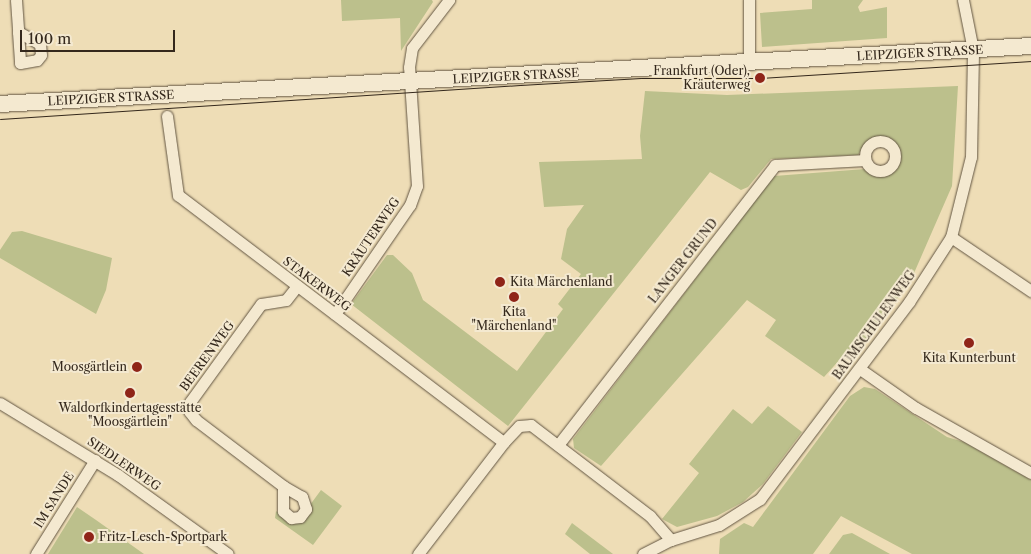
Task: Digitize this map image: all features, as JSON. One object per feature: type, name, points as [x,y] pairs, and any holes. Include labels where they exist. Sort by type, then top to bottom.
[{"type":"street","points":[[16,0],[18,32]]},
{"type":"street","name":"KRÄUTERWEG","points":[[335,314],[410,205],[417,186],[410,82],[412,48],[449,0]]},
{"type":"street","points":[[749,0],[750,63]]},
{"type":"street","name":"BAUMSCHULENWEG","points":[[643,554],[671,540],[719,525],[760,499],[860,369],[951,237],[970,167],[974,50],[963,0]]},
{"type":"street","name":"LEIPZIGER STRASSE","points":[[0,104],[1031,46]]},
{"type":"street","name":"STAKERWEG","points":[[167,116],[178,195],[504,442]]},
{"type":"street","name":"LANGER GRUND","points":[[558,445],[775,165],[865,160]]},
{"type":"street","points":[[951,237],[1031,292]]},
{"type":"street","name":"BEERENWEG","points":[[283,486],[196,420],[189,411],[190,402],[261,304],[286,300],[297,286]]},
{"type":"street","points":[[860,369],[916,408],[1031,473]]},
{"type":"street","name":"SIEDLERWEG","points":[[0,403],[95,460],[228,554]]},
{"type":"street","points":[[418,554],[504,442],[519,426],[531,425],[650,516],[671,540]]},
{"type":"street","name":"IM SANDE","points":[[36,554],[95,460]]},
{"type":"green space","points":[[341,0],[432,0],[433,2],[401,51],[400,18],[342,21]]},
{"type":"green space","points":[[812,0],[863,0],[858,7],[860,12],[887,7],[887,38],[762,47],[760,13],[812,9]]},
{"type":"green space","points":[[958,86],[952,186],[911,280],[869,337],[843,356],[824,377],[765,336],[776,320],[747,300],[601,466],[574,448],[573,439],[774,176],[865,169],[888,172],[898,154],[891,142],[881,138],[869,140],[858,155],[771,159],[748,187],[741,190],[710,172],[508,426],[351,304],[387,255],[393,255],[412,273],[423,300],[517,371],[563,309],[558,304],[581,274],[561,259],[567,229],[584,205],[544,207],[539,162],[642,159],[640,136],[645,91],[727,95]]},
{"type":"green space","points":[[22,231],[112,258],[106,290],[96,314],[0,258],[0,250],[12,232]]},
{"type":"green space","points":[[864,387],[875,389],[947,437],[964,442],[1031,480],[1031,554],[912,554],[841,516],[813,554],[719,554],[720,539],[744,523],[753,527],[850,396]]},
{"type":"green space","points":[[768,406],[802,432],[763,484],[743,502],[717,516],[677,527],[662,519],[699,473],[689,464],[733,409],[752,424]]},
{"type":"green space","points":[[321,490],[342,506],[313,545],[275,518],[276,511],[287,521],[310,505]]},
{"type":"green space","name":"Fritz-Lesch-Sportpark","points":[[77,507],[96,520],[144,554],[48,554]]},
{"type":"green space","points":[[572,523],[613,554],[590,554],[565,534]]},
{"type":"green space","points":[[852,533],[890,554],[829,554],[843,535]]},
{"type":"tram line","points":[[0,119],[641,78],[760,78],[1031,61]]},
{"type":"place","name":"Frankfurt (Oder), Kräuterweg","points":[[760,78]]},
{"type":"place","name":"Kita Märchenland","points":[[500,282]]},
{"type":"place","name":"Kita \"Märchenland\"","points":[[514,297]]},
{"type":"place","name":"Kita Kunterbunt","points":[[969,343]]},
{"type":"place","name":"Moosgärtlein","points":[[137,367]]},
{"type":"place","name":"Waldorfkindertagesstätte \"Moosgärtlein\"","points":[[130,393]]},
{"type":"place","name":"Fritz-Lesch-Sportpark","points":[[89,537]]}]
